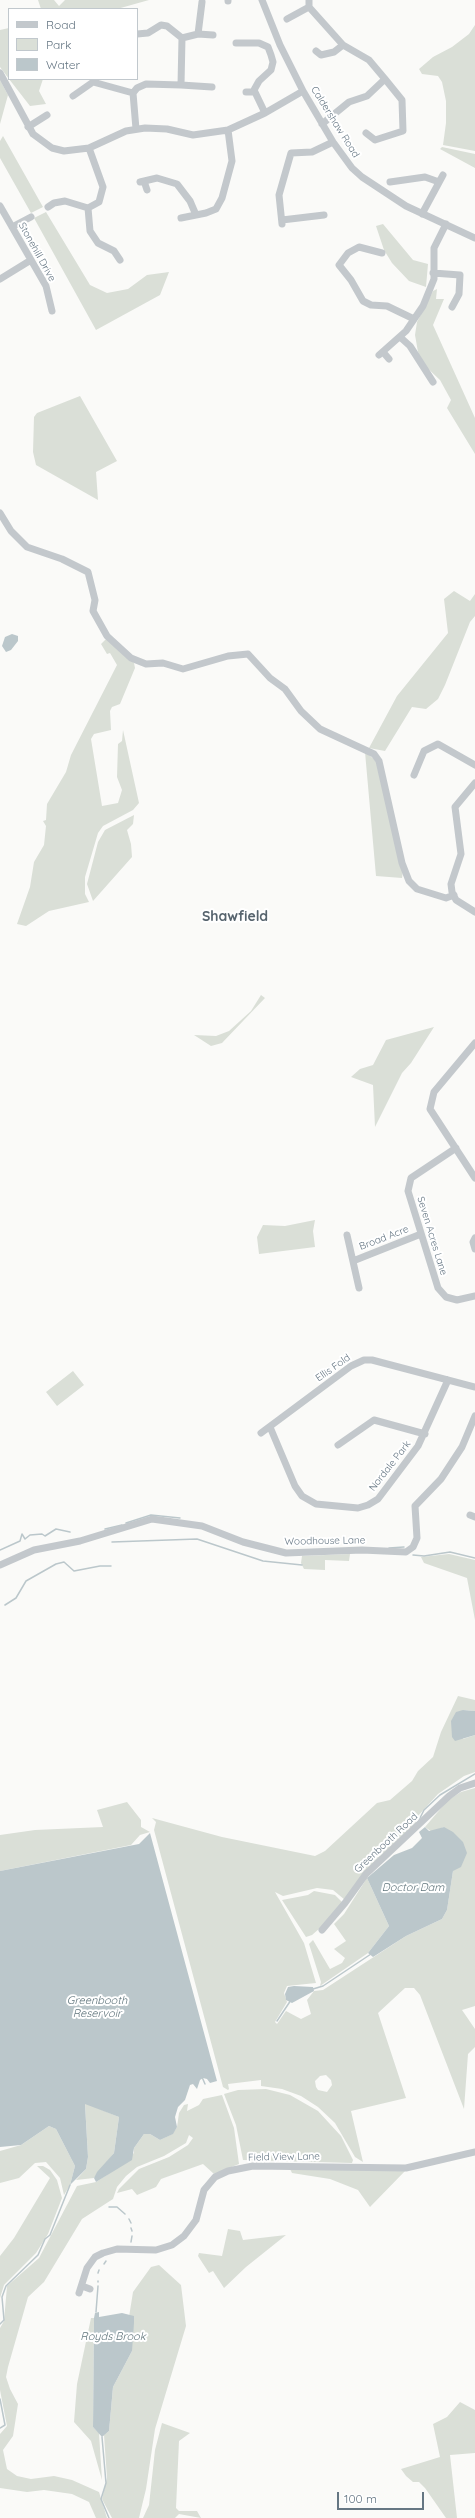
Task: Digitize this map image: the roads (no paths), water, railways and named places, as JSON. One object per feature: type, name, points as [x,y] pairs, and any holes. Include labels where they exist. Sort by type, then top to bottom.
[{"type":"street","name":"Caldershaw Road","points":[[262,0],[280,45],[303,91],[344,158],[362,177],[422,214],[474,236]]},
{"type":"street","points":[[198,34],[202,2]]},
{"type":"street","points":[[287,19],[297,16],[309,3],[343,45],[369,60],[402,100],[404,132],[372,141],[366,133]]},
{"type":"street","points":[[138,34],[148,33],[161,25],[167,26],[182,38]]},
{"type":"street","points":[[182,38],[198,34],[213,36]]},
{"type":"street","points":[[180,85],[182,38]]},
{"type":"street","points":[[236,43],[260,43],[268,47],[271,55],[273,62],[271,70],[259,81],[254,92]]},
{"type":"street","points":[[320,55],[334,52],[343,45]]},
{"type":"street","points":[[0,73],[8,84],[28,127],[41,142],[52,148],[68,151],[89,148],[136,129],[159,128],[193,135],[228,130],[265,113],[303,91]]},
{"type":"street","points":[[322,124],[349,102],[367,96],[385,79]]},
{"type":"street","points":[[73,96],[93,82],[133,93]]},
{"type":"street","points":[[136,129],[133,93],[137,88],[146,84],[212,87]]},
{"type":"street","points":[[246,92],[254,92]]},
{"type":"street","points":[[254,92],[265,113]]},
{"type":"street","points":[[28,127],[47,115]]},
{"type":"street","points":[[181,218],[218,211],[232,161],[228,130]]},
{"type":"street","points":[[324,215],[282,222],[279,195],[291,150],[312,152],[333,142]]},
{"type":"street","points":[[48,207],[54,203],[65,201],[88,208],[99,202],[103,187],[89,148]]},
{"type":"street","points":[[390,182],[399,184],[425,177],[441,179],[422,214]]},
{"type":"street","points":[[147,190],[142,181],[158,178],[177,184],[190,201],[196,215]]},
{"type":"street","name":"Stonehill Drive","points":[[0,206],[46,286],[52,311]]},
{"type":"street","points":[[88,208],[90,231],[98,243],[114,251],[122,260],[114,267]]},
{"type":"street","points":[[12,227],[31,217]]},
{"type":"street","points":[[389,359],[381,354],[400,337],[423,306],[434,279],[434,248],[446,224]]},
{"type":"street","points":[[382,253],[374,248],[353,248],[336,264],[347,273],[363,302],[371,305],[387,306],[414,319]]},
{"type":"street","points":[[0,279],[31,260]]},
{"type":"street","points":[[433,274],[462,275],[459,294],[452,307]]},
{"type":"street","points":[[400,337],[414,351],[420,364],[433,382]]},
{"type":"street","points":[[0,513],[11,531],[26,547],[62,559],[88,572],[93,586],[94,611],[107,636],[131,658],[146,664],[163,663],[183,670],[228,656],[248,654],[270,678],[285,689],[301,711],[320,729],[374,754],[379,761],[402,863],[409,881],[417,889],[446,898],[455,897]]},
{"type":"street","points":[[414,775],[424,751],[438,744],[475,765]]},
{"type":"street","points":[[475,783],[455,807],[461,854],[452,884],[455,897],[475,912]]},
{"type":"street","points":[[475,1043],[434,1092],[430,1109],[475,1178]]},
{"type":"street","name":"Seven Acres Lane","points":[[456,1148],[411,1178],[408,1191],[438,1288],[446,1298],[457,1300],[475,1296]]},
{"type":"street","name":"Broad Acre","points":[[353,1261],[421,1234]]},
{"type":"street","name":"Broad Acre","points":[[347,1235],[358,1288]]},
{"type":"street","points":[[475,1238],[473,1242],[475,1249]]},
{"type":"street","name":"Ellis Fold","points":[[261,1433],[352,1366],[364,1360],[372,1360],[475,1387]]},
{"type":"street","name":"Nordale Park","points":[[270,1427],[295,1486],[302,1496],[316,1504],[358,1508],[368,1506],[378,1499],[409,1460],[425,1434],[448,1380]]},
{"type":"street","name":"Woodhouse Lane","points":[[0,1565],[34,1550],[80,1541],[152,1519],[202,1526],[243,1542],[286,1554],[362,1550],[406,1552],[413,1547],[417,1538],[415,1506],[440,1479],[462,1446],[475,1416]]},
{"type":"street","name":"Nordale Park","points":[[343,1445],[374,1420],[425,1434]]},
{"type":"street","name":"Greenbooth Road","points":[[322,1930],[345,1903],[366,1874],[460,1788],[475,1784]]},
{"type":"street","name":"Field View Lane","points":[[90,2289],[80,2289],[87,2268],[95,2257],[117,2249],[156,2250],[172,2245],[184,2236],[196,2220],[204,2190],[215,2177],[228,2171],[253,2166],[413,2167],[475,2152]]},
{"type":"water","points":[[12,634],[18,636],[18,641],[11,650],[6,652],[2,646],[5,637]]},
{"type":"water","points":[[463,1710],[475,1711],[475,1735],[455,1741],[452,1737],[451,1721],[456,1712]]},
{"type":"water","name":"Doctor Dam","points":[[425,1827],[429,1831],[444,1827],[453,1832],[463,1842],[467,1853],[461,1867],[453,1871],[447,1910],[442,1919],[406,1936],[373,1957],[368,1953],[389,1926],[367,1878],[394,1855],[412,1848],[422,1838],[419,1832]]},
{"type":"water","name":"Greenbooth Reservoir","points":[[150,1833],[217,2081],[210,2083],[207,2079],[203,2078],[200,2080],[197,2089],[193,2084],[190,2085],[185,2100],[178,2107],[175,2117],[177,2127],[173,2134],[160,2140],[150,2134],[144,2134],[134,2148],[132,2160],[96,2182],[94,2178],[97,2172],[114,2153],[119,2117],[85,2104],[88,2157],[86,2169],[70,2185],[75,2166],[56,2129],[49,2126],[21,2145],[0,2147],[0,1871],[139,1844]]},
{"type":"water","points":[[288,1987],[313,1987],[314,1991],[292,2003],[286,2000],[285,1994]]},
{"type":"water","name":"Royds Brook","points":[[99,2312],[99,2317],[122,2313],[134,2316],[132,2351],[113,2387],[109,2431],[102,2437],[93,2427],[94,2318],[95,2313]]},
{"type":"waterway","points":[[126,1523],[151,1515],[180,1518]]},
{"type":"waterway","points":[[105,1529],[122,1525]]},
{"type":"waterway","points":[[0,1550],[20,1541],[22,1534],[25,1539],[30,1535],[42,1534],[45,1536],[56,1529],[70,1532]]},
{"type":"waterway","points":[[112,1542],[197,1539],[263,1561],[302,1565]]},
{"type":"waterway","points":[[389,1548],[404,1547]]},
{"type":"waterway","points":[[413,1555],[424,1556],[450,1552],[475,1558]]},
{"type":"waterway","points":[[5,1605],[16,1598],[26,1581],[56,1564],[64,1562],[74,1571],[100,1566],[111,1566]]},
{"type":"waterway","points":[[419,1820],[424,1810],[440,1795],[475,1774]]},
{"type":"waterway","points":[[313,1989],[323,1986],[371,1954]]},
{"type":"waterway","points":[[277,2021],[291,2000]]},
{"type":"waterway","points":[[202,2077],[205,2084]]},
{"type":"waterway","points":[[0,2324],[4,2320],[2,2297],[6,2286],[38,2255],[45,2239],[50,2235],[70,2185]]},
{"type":"waterway","points":[[109,2207],[117,2207],[125,2214]]},
{"type":"waterway","points":[[129,2219],[131,2223]]},
{"type":"waterway","points":[[131,2242],[132,2236]]},
{"type":"waterway","points":[[96,2312],[98,2286]]},
{"type":"waterway","points":[[0,2399],[5,2425],[0,2428]]},
{"type":"waterway","name":"Royds Brook","points":[[102,2437],[106,2483],[101,2499],[109,2518]]},
{"type":"district","name":"Shawfield","points":[[235,917]]}]
